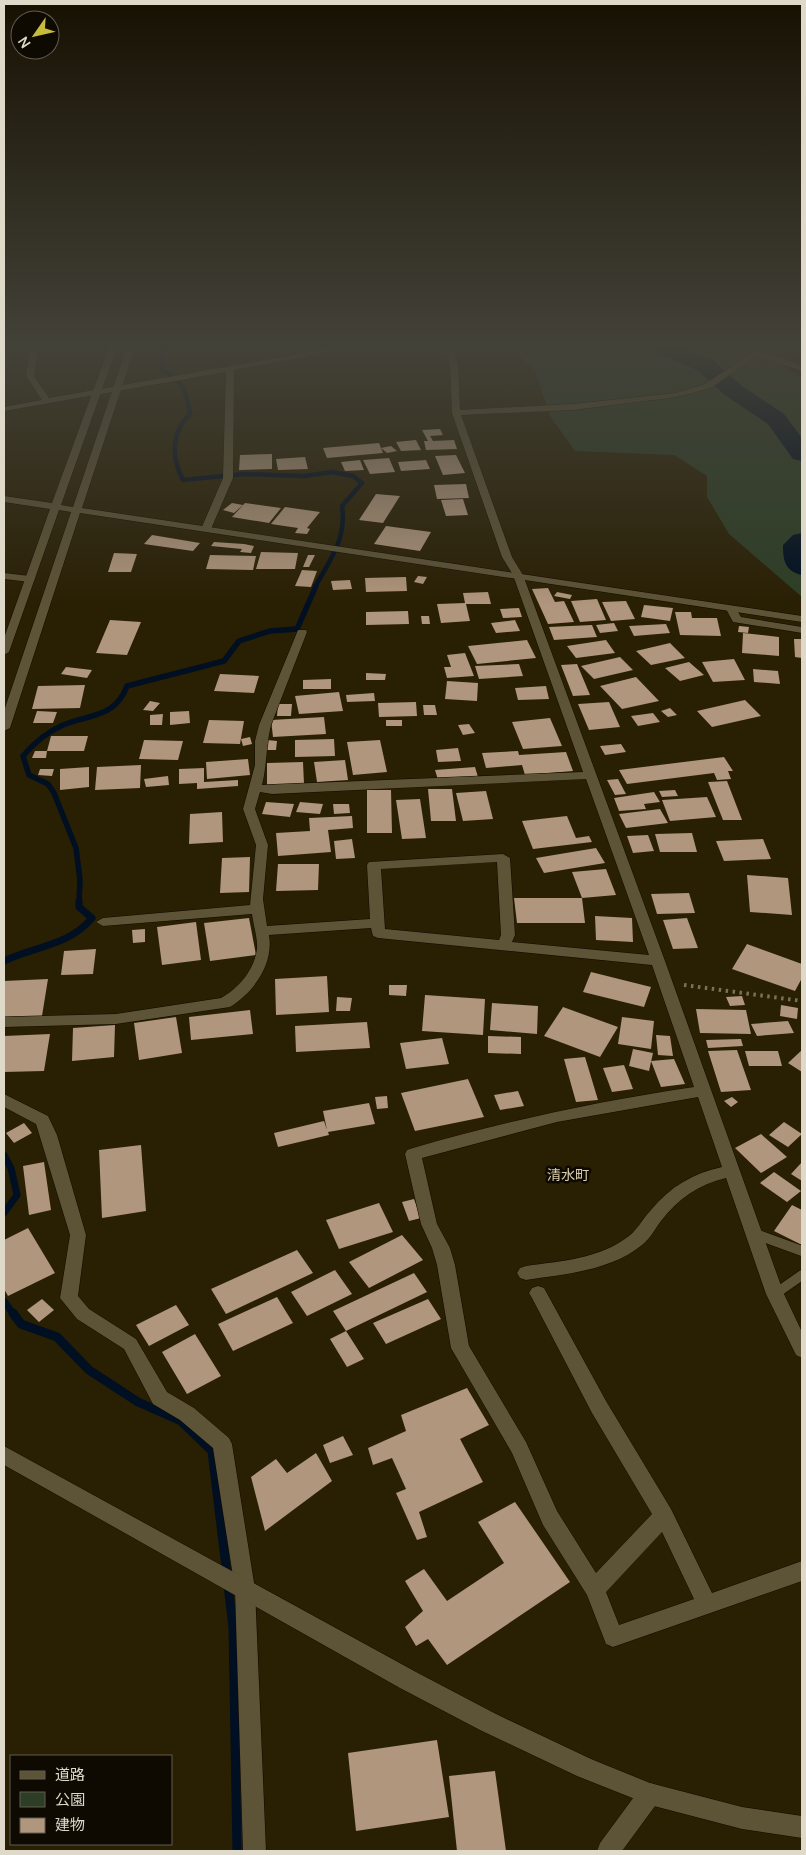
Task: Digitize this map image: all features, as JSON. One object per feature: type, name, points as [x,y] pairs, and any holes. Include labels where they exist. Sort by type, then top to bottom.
[{"type":"street","points":[[4,652],[82,434]]},
{"type":"street","points":[[4,728],[101,434]]},
{"type":"street","points":[[206,529],[228,478],[229,434]]},
{"type":"street","points":[[463,434],[507,557],[518,575],[658,961],[774,1294],[802,1350]]},
{"type":"street","points":[[4,499],[802,619]]},
{"type":"street","points":[[4,576],[30,579]]},
{"type":"street","points":[[731,609],[737,620],[802,630]]},
{"type":"street","points":[[4,1022],[116,1020],[225,1003],[240,994],[256,972],[264,948],[256,899],[262,845],[249,808],[261,765],[261,741],[265,725],[302,632]]},
{"type":"street","points":[[254,788],[272,790],[589,775]]},
{"type":"street","points":[[504,945],[508,935],[503,858],[374,865],[378,933],[658,961]]},
{"type":"street","points":[[103,922],[258,909]]},
{"type":"street","points":[[262,931],[378,923]]},
{"type":"street","points":[[703,1091],[614,1104],[598,1110],[561,1114],[484,1132],[413,1154],[429,1224],[441,1248],[446,1265],[460,1348],[519,1448],[550,1518],[595,1589],[613,1637],[802,1571]]},
{"type":"street","points":[[4,1100],[42,1120],[49,1135],[78,1235],[69,1298],[83,1314],[130,1344],[142,1361],[160,1398],[188,1414],[222,1444],[245,1589],[255,1851]]},
{"type":"street","points":[[526,1273],[596,1262],[636,1240],[661,1209],[687,1185],[710,1175],[731,1171]]},
{"type":"street","points":[[538,1293],[599,1406],[664,1516],[707,1605]]},
{"type":"street","points":[[4,1455],[488,1722],[585,1768],[650,1794],[742,1818],[802,1827]]},
{"type":"street","points":[[595,1589],[664,1516]]},
{"type":"street","points":[[608,1851],[650,1794]]},
{"type":"lane","points":[[753,1233],[802,1251]]},
{"type":"lane","points":[[774,1294],[802,1275]]},
{"type":"path","points":[[665,982],[802,1001]]},
{"type":"green space","points":[[563,434],[802,434],[802,597],[729,534],[707,497],[707,476],[674,455],[575,451]]},
{"type":"building","points":[[424,434],[442,434],[443,435],[430,436],[433,441],[454,440],[457,449],[426,450],[424,441],[428,441]]},
{"type":"building","points":[[416,440],[421,450],[401,451],[396,442]]},
{"type":"building","points":[[379,443],[383,453],[327,458],[323,448]]},
{"type":"building","points":[[391,446],[397,451],[387,453],[381,448]]},
{"type":"building","points":[[272,454],[272,469],[239,470],[240,455]]},
{"type":"building","points":[[456,455],[465,473],[443,475],[435,456]]},
{"type":"building","points":[[305,457],[308,469],[278,470],[276,459]]},
{"type":"building","points":[[389,458],[395,472],[370,474],[363,460]]},
{"type":"building","points":[[360,460],[364,470],[345,471],[341,462]]},
{"type":"building","points":[[426,460],[430,469],[401,471],[398,462]]},
{"type":"building","points":[[466,484],[469,498],[437,499],[434,485]]},
{"type":"building","points":[[376,494],[400,496],[383,523],[359,520]]},
{"type":"building","points":[[463,499],[468,515],[446,516],[441,500]]},
{"type":"building","points":[[232,503],[243,505],[234,513],[223,510]]},
{"type":"building","points":[[245,503],[281,508],[269,523],[232,517]]},
{"type":"building","points":[[285,507],[320,512],[307,528],[310,529],[307,534],[295,533],[298,528],[271,524]]},
{"type":"building","points":[[386,526],[431,532],[420,551],[374,544]]},
{"type":"building","points":[[152,535],[200,543],[193,551],[144,544]]},
{"type":"building","points":[[214,542],[254,546],[251,553],[240,552],[242,549],[211,546]]},
{"type":"building","points":[[261,552],[298,553],[295,569],[256,569]]},
{"type":"building","points":[[114,553],[137,554],[131,572],[108,572]]},
{"type":"building","points":[[210,555],[256,556],[253,570],[206,569]]},
{"type":"building","points":[[308,555],[315,555],[309,567],[303,567]]},
{"type":"building","points":[[302,570],[317,571],[311,587],[295,586]]},
{"type":"building","points":[[418,576],[427,577],[423,584],[414,582]]},
{"type":"building","points":[[406,577],[407,591],[366,592],[365,578]]},
{"type":"building","points":[[350,580],[352,589],[333,590],[331,581]]},
{"type":"building","points":[[548,588],[555,602],[564,601],[574,622],[548,624],[532,589]]},
{"type":"building","points":[[488,592],[491,604],[466,604],[470,621],[441,623],[437,604],[465,603],[463,593]]},
{"type":"building","points":[[557,592],[572,595],[570,599],[554,596]]},
{"type":"building","points":[[597,599],[606,620],[580,622],[571,601]]},
{"type":"building","points":[[626,601],[635,619],[611,621],[602,602]]},
{"type":"building","points":[[644,605],[673,608],[670,621],[641,617]]},
{"type":"building","points":[[519,608],[522,617],[503,618],[500,609]]},
{"type":"building","points":[[408,611],[409,624],[366,625],[366,612]]},
{"type":"building","points":[[675,612],[691,612],[692,618],[717,618],[721,636],[680,635]]},
{"type":"building","points":[[421,616],[429,616],[430,624],[422,624]]},
{"type":"building","points":[[110,620],[141,622],[127,655],[96,653]]},
{"type":"building","points":[[515,620],[520,631],[496,633],[491,623]]},
{"type":"building","points":[[614,623],[618,631],[600,633],[596,625]]},
{"type":"building","points":[[666,624],[670,633],[634,636],[629,626]]},
{"type":"building","points":[[592,625],[597,637],[554,640],[549,627]]},
{"type":"building","points":[[739,626],[749,627],[748,633],[738,632]]},
{"type":"building","points":[[743,633],[779,637],[779,656],[742,653]]},
{"type":"building","points":[[794,639],[802,639],[802,658],[795,657]]},
{"type":"building","points":[[527,640],[536,658],[477,664],[468,646]]},
{"type":"building","points":[[606,640],[615,653],[576,658],[567,646]]},
{"type":"building","points":[[670,643],[685,658],[651,665],[636,651]]},
{"type":"building","points":[[465,653],[474,676],[447,678],[444,667],[451,667],[447,655]]},
{"type":"building","points":[[620,657],[633,670],[594,679],[581,666]]},
{"type":"building","points":[[734,659],[745,680],[713,682],[702,662]]},
{"type":"building","points":[[689,662],[704,675],[680,681],[665,668]]},
{"type":"building","points":[[519,664],[523,676],[479,679],[475,666]]},
{"type":"building","points":[[577,664],[590,695],[573,696],[561,665]]},
{"type":"building","points":[[66,667],[92,670],[87,678],[61,674]]},
{"type":"building","points":[[753,669],[778,671],[780,684],[754,682]]},
{"type":"building","points":[[366,673],[386,674],[385,680],[366,680]]},
{"type":"building","points":[[220,674],[259,676],[254,693],[214,691]]},
{"type":"building","points":[[636,677],[659,701],[622,709],[600,686]]},
{"type":"building","points":[[331,679],[331,689],[303,689],[303,680]]},
{"type":"building","points":[[447,681],[478,683],[477,701],[445,699]]},
{"type":"building","points":[[85,685],[80,708],[32,709],[38,686]]},
{"type":"building","points":[[546,686],[549,699],[518,700],[515,688]]},
{"type":"building","points":[[339,692],[343,711],[299,714],[295,696]]},
{"type":"building","points":[[374,693],[375,701],[347,702],[346,695]]},
{"type":"building","points":[[745,700],[761,716],[712,727],[697,711]]},
{"type":"building","points":[[150,701],[160,703],[153,711],[143,710]]},
{"type":"building","points":[[416,702],[417,716],[379,717],[378,703]]},
{"type":"building","points":[[609,702],[620,727],[589,730],[578,704]]},
{"type":"building","points":[[278,704],[292,704],[291,716],[277,716]]},
{"type":"building","points":[[423,705],[435,705],[437,715],[424,715]]},
{"type":"building","points":[[670,708],[677,715],[668,717],[661,711]]},
{"type":"building","points":[[37,711],[57,712],[53,723],[33,723]]},
{"type":"building","points":[[189,711],[190,723],[170,725],[170,712]]},
{"type":"building","points":[[653,713],[660,722],[638,726],[631,716]]},
{"type":"building","points":[[163,714],[162,725],[150,725],[150,715]]},
{"type":"building","points":[[324,717],[326,734],[273,737],[271,720]]},
{"type":"building","points":[[550,718],[562,746],[523,749],[512,722]]},
{"type":"building","points":[[209,720],[244,721],[240,744],[203,743]]},
{"type":"building","points":[[386,720],[402,720],[402,726],[386,726]]},
{"type":"building","points":[[469,724],[475,733],[463,735],[458,725]]},
{"type":"building","points":[[51,736],[88,736],[84,751],[47,751]]},
{"type":"building","points":[[250,737],[252,744],[243,746],[241,739]]},
{"type":"building","points":[[334,739],[335,756],[295,757],[295,740]]},
{"type":"building","points":[[144,740],[183,741],[178,760],[139,759]]},
{"type":"building","points":[[267,740],[277,741],[276,750],[266,750]]},
{"type":"building","points":[[380,740],[387,772],[353,775],[347,742]]},
{"type":"building","points":[[621,744],[626,752],[605,755],[600,746]]},
{"type":"building","points":[[458,748],[461,761],[438,762],[436,750]]},
{"type":"building","points":[[35,751],[47,751],[46,758],[32,758]]},
{"type":"building","points":[[518,751],[519,755],[566,752],[573,771],[525,775],[522,765],[486,768],[482,753]]},
{"type":"building","points":[[724,757],[733,771],[728,771],[731,779],[717,780],[714,773],[627,784],[619,770]]},
{"type":"building","points":[[248,759],[250,775],[207,779],[206,762]]},
{"type":"building","points":[[345,760],[348,780],[317,782],[314,762]]},
{"type":"building","points":[[303,762],[304,784],[267,785],[267,763]]},
{"type":"building","points":[[141,765],[140,788],[95,790],[97,767]]},
{"type":"building","points":[[89,767],[89,787],[60,790],[60,769]]},
{"type":"building","points":[[475,767],[478,777],[438,780],[435,770]]},
{"type":"building","points":[[204,768],[204,782],[238,780],[238,786],[197,789],[197,783],[179,784],[179,769]]},
{"type":"building","points":[[40,769],[54,769],[52,776],[38,775]]},
{"type":"building","points":[[168,776],[169,785],[146,787],[144,779]]},
{"type":"building","points":[[618,779],[626,794],[615,795],[607,780]]},
{"type":"building","points":[[727,781],[742,820],[723,820],[708,782]]},
{"type":"building","points":[[428,789],[452,789],[456,821],[431,821]]},
{"type":"building","points":[[367,790],[391,790],[392,833],[367,833]]},
{"type":"building","points":[[675,790],[678,796],[662,797],[659,791]]},
{"type":"building","points":[[486,791],[493,819],[463,821],[456,793]]},
{"type":"building","points":[[654,792],[660,802],[644,804],[646,809],[619,811],[614,798]]},
{"type":"building","points":[[707,797],[716,817],[670,821],[662,800]]},
{"type":"building","points":[[420,799],[426,838],[402,839],[396,800]]},
{"type":"building","points":[[266,802],[294,804],[290,817],[262,814]]},
{"type":"building","points":[[300,802],[323,804],[320,814],[296,812]]},
{"type":"building","points":[[333,804],[349,804],[350,813],[334,814]]},
{"type":"building","points":[[660,809],[668,823],[626,828],[619,814]]},
{"type":"building","points":[[222,812],[223,842],[189,844],[190,814]]},
{"type":"building","points":[[352,816],[353,828],[328,830],[331,852],[278,856],[276,833],[310,831],[309,818]]},
{"type":"building","points":[[567,816],[576,838],[589,836],[592,842],[533,849],[522,821]]},
{"type":"building","points":[[692,833],[697,852],[660,852],[655,834]]},
{"type":"building","points":[[648,835],[654,851],[633,853],[627,836]]},
{"type":"building","points":[[352,839],[355,858],[336,859],[334,841]]},
{"type":"building","points":[[763,839],[771,859],[724,861],[716,841]]},
{"type":"building","points":[[596,848],[605,863],[544,873],[536,858]]},
{"type":"building","points":[[250,857],[249,892],[220,893],[222,858]]},
{"type":"building","points":[[278,864],[319,864],[318,890],[276,891]]},
{"type":"building","points":[[606,869],[616,895],[582,898],[572,872]]},
{"type":"building","points":[[747,875],[788,878],[792,915],[750,912]]},
{"type":"building","points":[[689,893],[695,913],[657,914],[651,894]]},
{"type":"building","points":[[514,898],[582,898],[585,923],[517,923]]},
{"type":"building","points":[[595,916],[632,918],[633,942],[596,940]]},
{"type":"building","points":[[249,918],[256,955],[210,961],[204,923]]},
{"type":"building","points":[[687,918],[698,948],[673,949],[663,920]]},
{"type":"building","points":[[196,922],[201,960],[162,965],[157,927]]},
{"type":"building","points":[[145,929],[145,942],[133,943],[132,930]]},
{"type":"building","points":[[747,944],[802,964],[802,978],[795,991],[732,969]]},
{"type":"building","points":[[96,949],[93,974],[61,975],[64,951]]},
{"type":"building","points":[[591,972],[651,987],[644,1007],[583,992]]},
{"type":"building","points":[[327,976],[329,1012],[276,1015],[275,979]]},
{"type":"building","points":[[48,979],[42,1016],[4,1017],[4,981]]},
{"type":"building","points":[[389,985],[407,985],[406,996],[389,995]]},
{"type":"building","points":[[425,995],[485,999],[483,1035],[422,1031]]},
{"type":"building","points":[[742,996],[745,1005],[730,1006],[726,997]]},
{"type":"building","points":[[337,997],[352,998],[350,1011],[336,1011]]},
{"type":"building","points":[[492,1003],[538,1006],[537,1034],[490,1030]]},
{"type":"building","points":[[781,1005],[798,1008],[797,1019],[780,1016]]},
{"type":"building","points":[[563,1007],[618,1027],[600,1057],[544,1036]]},
{"type":"building","points":[[696,1009],[746,1010],[751,1034],[700,1033]]},
{"type":"building","points":[[250,1010],[253,1034],[191,1040],[189,1017]]},
{"type":"building","points":[[176,1017],[182,1053],[139,1060],[134,1023]]},
{"type":"building","points":[[622,1017],[654,1021],[651,1049],[618,1044]]},
{"type":"building","points":[[788,1021],[794,1033],[757,1036],[751,1024]]},
{"type":"building","points":[[367,1022],[370,1048],[296,1052],[295,1026]]},
{"type":"building","points":[[115,1025],[114,1057],[72,1061],[73,1028]]},
{"type":"building","points":[[50,1034],[44,1071],[4,1072],[4,1036]]},
{"type":"building","points":[[656,1035],[670,1036],[673,1056],[658,1055]]},
{"type":"building","points":[[488,1036],[521,1037],[521,1054],[488,1053]]},
{"type":"building","points":[[442,1038],[449,1064],[406,1069],[400,1043]]},
{"type":"building","points":[[741,1039],[743,1046],[708,1048],[706,1040]]},
{"type":"building","points":[[633,1049],[653,1053],[649,1071],[629,1066]]},
{"type":"building","points":[[737,1050],[751,1090],[721,1092],[708,1051]]},
{"type":"building","points":[[802,1050],[802,1072],[788,1063]]},
{"type":"building","points":[[745,1051],[778,1051],[782,1066],[749,1066]]},
{"type":"building","points":[[585,1057],[598,1100],[576,1102],[564,1059]]},
{"type":"building","points":[[674,1059],[685,1084],[661,1087],[651,1061]]},
{"type":"building","points":[[624,1065],[633,1089],[612,1092],[603,1068]]},
{"type":"building","points":[[468,1079],[484,1117],[415,1131],[401,1093]]},
{"type":"building","points":[[518,1091],[524,1106],[500,1110],[494,1095]]},
{"type":"building","points":[[387,1096],[388,1108],[377,1109],[375,1097]]},
{"type":"building","points":[[732,1097],[738,1102],[731,1107],[724,1101]]},
{"type":"building","points":[[369,1103],[375,1124],[328,1132],[329,1135],[278,1147],[274,1133],[324,1121],[327,1130],[323,1111]]},
{"type":"building","points":[[784,1122],[802,1134],[788,1147],[769,1135]]},
{"type":"building","points":[[24,1123],[32,1133],[14,1143],[6,1133]]},
{"type":"building","points":[[761,1134],[787,1157],[761,1173],[735,1148]]},
{"type":"building","points":[[141,1145],[146,1211],[102,1218],[99,1150]]},
{"type":"building","points":[[44,1162],[51,1210],[29,1215],[23,1166]]},
{"type":"building","points":[[802,1162],[802,1181],[791,1174]]},
{"type":"building","points":[[774,1172],[801,1191],[787,1202],[760,1183]]},
{"type":"building","points":[[414,1199],[421,1218],[409,1221],[402,1202]]},
{"type":"building","points":[[379,1203],[393,1232],[339,1249],[326,1220]]},
{"type":"building","points":[[792,1205],[802,1210],[802,1245],[774,1231]]},
{"type":"building","points":[[28,1228],[55,1273],[8,1296],[4,1289],[4,1240]]},
{"type":"building","points":[[402,1235],[423,1260],[369,1288],[349,1262]]},
{"type":"building","points":[[297,1250],[313,1273],[226,1314],[211,1289]]},
{"type":"building","points":[[335,1270],[352,1294],[307,1316],[291,1292]]},
{"type":"building","points":[[414,1273],[427,1292],[346,1331],[333,1311]]},
{"type":"building","points":[[277,1297],[293,1323],[233,1351],[218,1324]]},
{"type":"building","points":[[42,1299],[54,1310],[39,1322],[27,1310]]},
{"type":"building","points":[[428,1299],[441,1319],[386,1344],[373,1323]]},
{"type":"building","points":[[176,1305],[189,1325],[149,1346],[136,1325]]},
{"type":"building","points":[[346,1331],[364,1359],[347,1367],[330,1339]]},
{"type":"building","points":[[195,1334],[221,1376],[187,1394],[162,1352]]},
{"type":"building","points":[[467,1388],[489,1425],[460,1439],[483,1482],[419,1512],[427,1537],[417,1540],[396,1493],[406,1489],[392,1458],[373,1465],[368,1448],[406,1431],[401,1415]]},
{"type":"building","points":[[343,1436],[353,1455],[330,1463],[323,1445]]},
{"type":"building","points":[[316,1453],[332,1481],[265,1531],[251,1477],[276,1459],[287,1473]]},
{"type":"building","points":[[515,1502],[570,1582],[447,1665],[428,1639],[416,1646],[405,1627],[423,1611],[405,1581],[424,1569],[447,1601],[504,1563],[478,1522]]},
{"type":"building","points":[[437,1740],[449,1817],[356,1831],[348,1753]]},
{"type":"building","points":[[495,1771],[506,1851],[457,1851],[449,1776]]},
{"type":"waterway","points":[[177,434],[175,445],[176,463],[183,480],[244,474],[304,476],[332,472],[353,476],[362,483],[342,506],[343,518],[340,539],[315,587]]},
{"type":"waterway","points":[[787,434],[802,454]]},
{"type":"waterway","points":[[802,541],[796,545],[797,561],[802,567]]},
{"type":"waterway","points":[[79,902],[80,880],[76,848],[54,793],[48,784],[29,775],[23,756],[41,738],[57,728],[109,710],[116,704],[127,686],[224,661],[239,641],[270,631],[297,629],[316,586]]},
{"type":"waterway","points":[[4,961],[62,940],[83,927],[92,918],[79,907],[79,902]]},
{"type":"waterway","points":[[4,1155],[11,1168],[17,1195],[4,1213]]},
{"type":"waterway","points":[[4,1301],[14,1315]]},
{"type":"waterway","points":[[13,1313],[21,1324],[57,1337],[89,1370],[138,1402],[181,1421],[212,1451],[227,1575]]},
{"type":"waterway","points":[[228,1585],[233,1627],[237,1851]]},
{"type":"district","name":"清水町","points":[[568,1174]]}]
